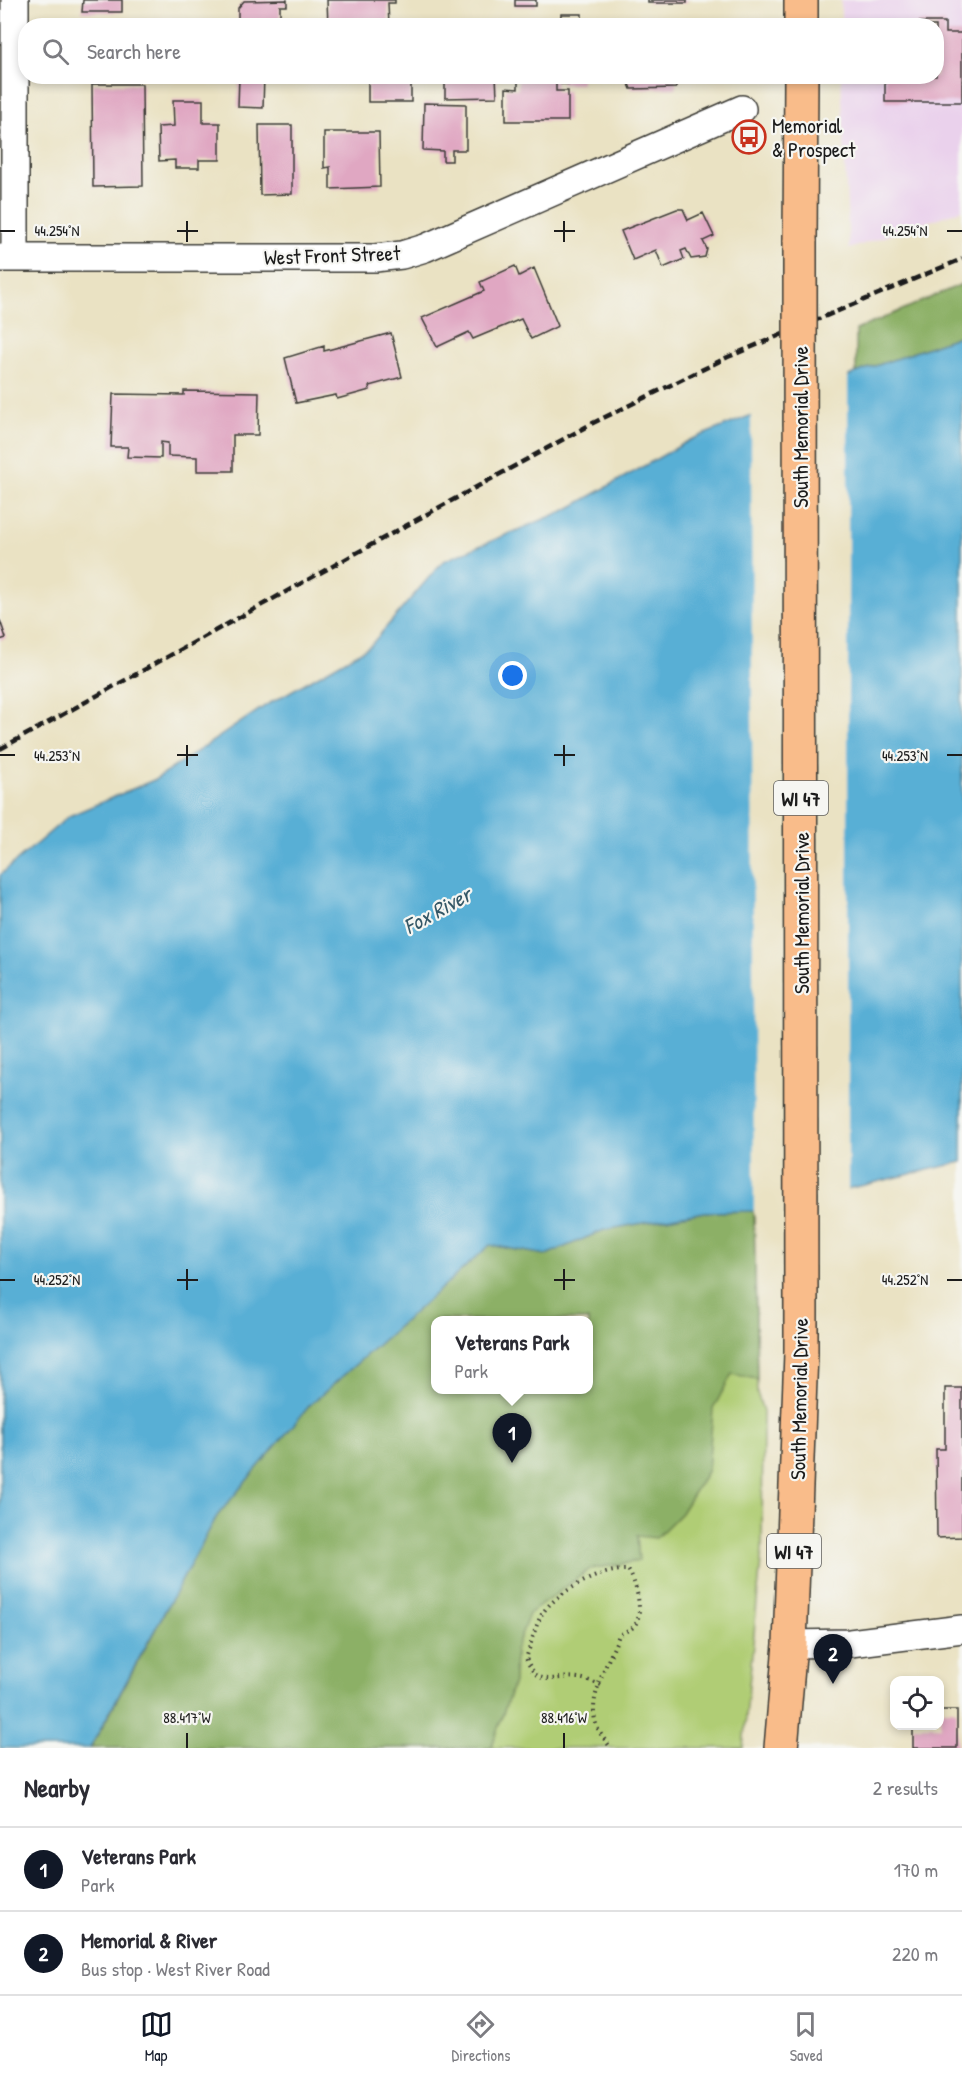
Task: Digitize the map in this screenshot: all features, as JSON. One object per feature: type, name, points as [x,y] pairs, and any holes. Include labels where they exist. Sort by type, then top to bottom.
[{"type":"main road","points":[[801,0],[801,18]]},
{"type":"main road","name":"South Memorial Drive","points":[[781,1748],[790,1644],[801,1353],[801,84]]},
{"type":"street","points":[[8,258],[15,0]]},
{"type":"street","name":"West Front Street","points":[[8,258],[375,258],[402,255],[425,248],[742,109]]},
{"type":"street","points":[[790,1644],[850,1643],[962,1629]]},
{"type":"path","points":[[601,1685],[576,1677],[550,1681],[541,1678],[530,1669],[526,1658],[543,1613],[584,1581],[597,1574],[617,1569],[628,1570],[633,1577],[638,1619],[634,1628],[619,1635],[601,1685],[595,1701],[594,1720],[603,1738],[612,1748]]},
{"type":"shaded area","points":[[841,0],[962,0],[962,210],[849,249],[841,84],[944,84],[944,18],[841,18]]},
{"type":"green space","points":[[962,284],[962,335],[856,373],[856,330]]},
{"type":"green space","points":[[754,1211],[757,1393],[763,1411],[762,1550],[743,1748],[90,1748],[217,1516],[310,1405],[490,1245],[546,1255],[604,1230],[705,1212]]},
{"type":"green space","points":[[754,1211],[757,1379],[732,1374],[713,1409],[708,1470],[681,1513],[656,1538],[637,1536],[639,1561],[590,1569],[529,1614],[515,1651],[514,1682],[491,1748],[91,1748],[217,1516],[310,1405],[490,1245],[546,1255],[604,1230],[705,1212]]},
{"type":"water","name":"Fox River","points":[[962,335],[962,1162],[754,1211],[705,1212],[604,1230],[546,1255],[490,1245],[310,1405],[217,1516],[90,1748],[0,1748],[0,875],[69,816],[156,779],[265,706],[370,646],[443,561],[566,510],[690,440],[856,373]]},
{"type":"pier","points":[[848,373],[848,1192],[754,1214],[751,412]]},
{"type":"building","points":[[83,0],[122,0],[122,12],[82,12]]},
{"type":"building","points":[[287,0],[287,6],[280,6],[280,18],[238,18],[238,8],[244,1]]},
{"type":"building","points":[[327,0],[395,0],[395,3],[388,3],[389,18],[328,18]]},
{"type":"building","points":[[515,0],[536,0],[536,6],[515,6]]},
{"type":"building","points":[[648,0],[687,0],[687,3],[648,3]]},
{"type":"building","points":[[561,14],[582,14],[582,18],[561,18]]},
{"type":"building","points":[[944,22],[945,33],[962,33],[962,102],[885,102],[885,84],[944,84]]},
{"type":"building","points":[[92,84],[142,84],[143,186],[93,187]]},
{"type":"building","points":[[239,84],[264,84],[263,108],[238,107]]},
{"type":"building","points":[[368,84],[411,84],[411,102],[368,102]]},
{"type":"building","points":[[445,84],[496,84],[497,97],[445,98]]},
{"type":"building","points":[[518,84],[556,84],[556,91],[568,91],[568,121],[506,121],[506,88],[518,89]]},
{"type":"building","points":[[629,84],[676,84],[676,88],[631,89]]},
{"type":"building","points":[[173,100],[203,100],[203,123],[220,123],[220,160],[199,160],[199,168],[175,168],[175,160],[159,161],[158,127],[174,126]]},
{"type":"building","points":[[424,103],[466,104],[466,150],[452,150],[452,161],[443,161],[443,151],[423,150]]},
{"type":"building","points":[[259,125],[292,125],[292,194],[260,195]]},
{"type":"building","points":[[324,132],[379,132],[380,187],[330,189],[330,167],[324,168]]},
{"type":"building","points":[[677,209],[683,209],[688,220],[703,213],[714,236],[703,241],[707,249],[705,257],[691,259],[686,249],[681,251],[684,259],[663,268],[656,250],[633,260],[621,231]]},
{"type":"building","points":[[515,266],[519,276],[534,268],[558,326],[531,339],[521,319],[473,339],[469,332],[437,347],[422,318],[484,291],[480,282]]},
{"type":"building","points":[[391,333],[402,377],[369,386],[370,390],[337,399],[336,395],[296,403],[285,358],[324,346],[324,351]]},
{"type":"building","points":[[184,391],[259,392],[258,435],[233,435],[233,471],[197,471],[197,457],[168,456],[168,443],[161,442],[161,458],[127,457],[128,447],[111,447],[113,394],[184,395]]},
{"type":"building","points":[[0,620],[6,638],[0,640]]},
{"type":"building","points":[[945,1388],[962,1388],[962,1537],[937,1538],[936,1449],[945,1449]]},
{"type":"building","points":[[944,1710],[957,1710],[957,1748],[913,1748],[913,1730],[944,1730]]},
{"type":"railway","points":[[0,749],[591,424],[728,357],[962,259]]},
{"type":"place","name":"Memorial & Prospect","points":[[749,137]]},
{"type":"place","name":"Veterans Park","points":[[512,1463]]},
{"type":"place","name":"Memorial & River","points":[[833,1684]]}]
